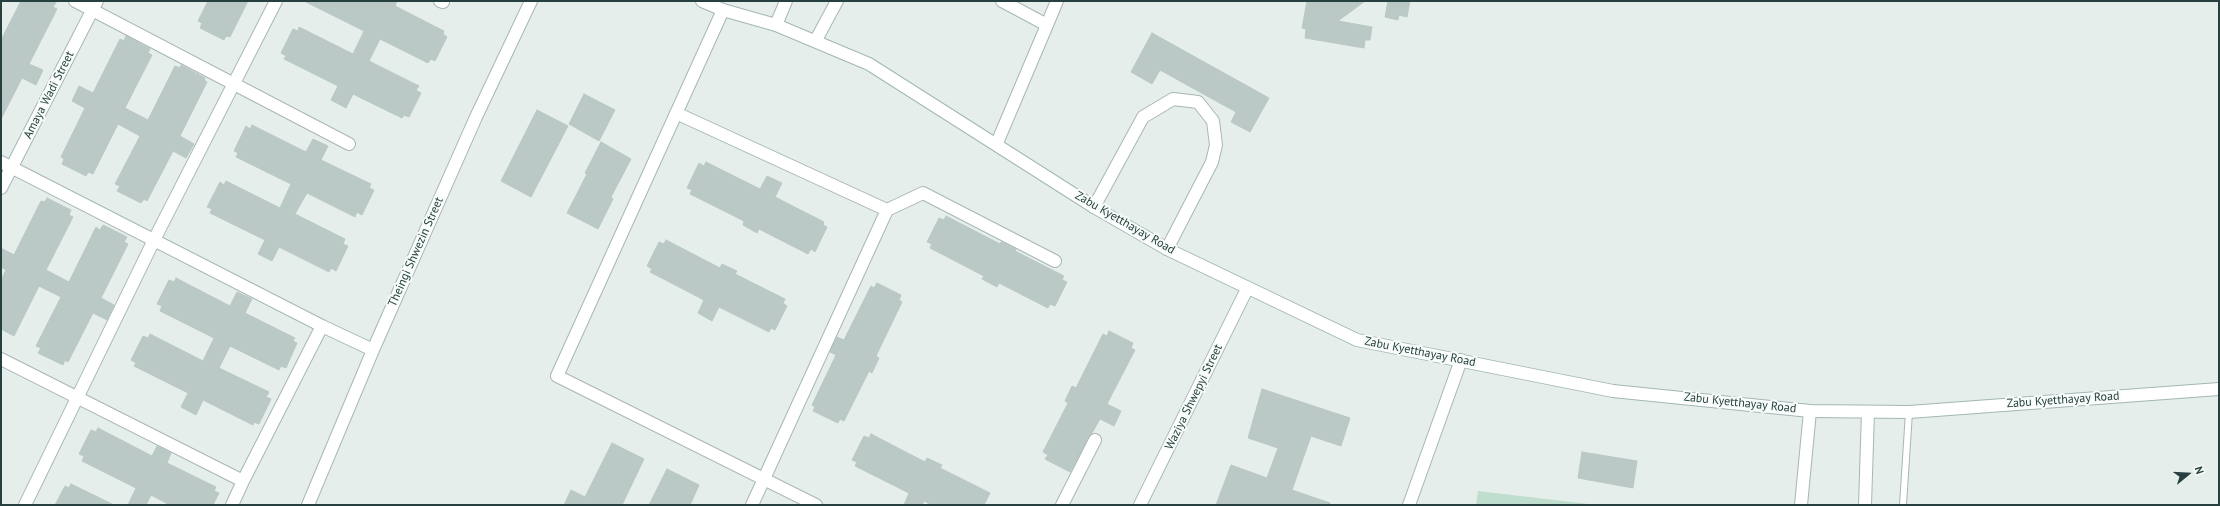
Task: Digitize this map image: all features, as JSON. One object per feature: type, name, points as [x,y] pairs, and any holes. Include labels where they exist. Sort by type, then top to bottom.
[{"type":"street","points":[[75,1],[95,6],[233,84],[348,144]]},
{"type":"street","points":[[25,505],[154,240],[276,1]]},
{"type":"street","name":"Theingi Shwezin Street","points":[[308,505],[372,350],[476,116],[531,1]]},
{"type":"street","name":"Zabu Kyetthayay Road","points":[[702,1],[723,10],[776,25],[816,40],[869,64],[1094,206],[1167,249],[1247,289],[1357,340],[1613,391],[1810,410],[1909,412],[2219,388]]},
{"type":"street","points":[[776,25],[786,1]]},
{"type":"street","points":[[816,40],[836,1]]},
{"type":"street","points":[[1002,1],[1047,25]]},
{"type":"street","points":[[996,143],[1057,1]]},
{"type":"street","name":"Amaya Wadi Street","points":[[1,188],[6,164],[95,6]]},
{"type":"street","points":[[723,10],[557,376],[816,505]]},
{"type":"street","points":[[1094,206],[1143,117],[1173,99],[1198,102],[1213,121],[1216,145],[1212,162],[1167,249]]},
{"type":"street","points":[[676,113],[887,210]]},
{"type":"street","points":[[6,164],[322,326],[372,350]]},
{"type":"street","points":[[752,505],[765,480],[887,210],[922,193],[1055,261]]},
{"type":"street","name":"Waziya Shwepyi Street","points":[[1140,505],[1247,289]]},
{"type":"street","points":[[232,505],[322,326]]},
{"type":"street","points":[[1,359],[76,399],[243,481]]},
{"type":"street","points":[[1409,505],[1461,360]]},
{"type":"street","points":[[1801,505],[1810,410]]},
{"type":"street","points":[[1865,505],[1868,412]]},
{"type":"street","points":[[1062,505],[1095,440]]},
{"type":"lane","points":[[1904,505],[1909,412]]},
{"type":"green space","points":[[1478,491],[1597,505],[1476,505]]},
{"type":"building","points":[[21,1],[57,1],[53,7],[57,9],[29,64],[43,70],[36,85],[22,78],[1,119],[1,40]]},
{"type":"building","points":[[208,1],[248,1],[230,37],[226,36],[224,40],[200,28],[202,23],[198,21]]},
{"type":"building","points":[[304,1],[397,1],[395,6],[444,31],[443,34],[447,37],[435,61],[431,59],[428,63],[380,39],[369,61],[419,86],[416,90],[421,93],[409,117],[404,115],[402,118],[353,94],[346,108],[331,100],[338,86],[284,59],[286,56],[281,53],[293,29],[298,31],[299,27],[353,54],[364,31]]},
{"type":"building","points":[[1307,1],[1365,1],[1338,21],[1372,27],[1370,40],[1365,40],[1364,48],[1305,38],[1306,29],[1302,28]]},
{"type":"building","points":[[1388,1],[1410,1],[1407,17],[1399,15],[1398,20],[1385,17]]},
{"type":"building","points":[[1152,33],[1269,98],[1250,132],[1231,122],[1236,112],[1160,70],[1152,84],[1131,72]]},
{"type":"building","points":[[126,36],[150,49],[148,53],[152,55],[125,108],[148,120],[175,66],[180,68],[181,65],[205,78],[204,80],[207,82],[180,136],[194,144],[186,158],[173,151],[147,201],[144,199],[141,203],[117,191],[120,186],[115,184],[140,136],[118,124],[93,174],[88,172],[86,176],[62,164],[64,159],[61,157],[85,108],[72,101],[79,86],[93,93],[120,39],[124,41]]},
{"type":"building","points":[[584,94],[615,110],[599,141],[569,124]]},
{"type":"building","points":[[537,110],[568,126],[531,197],[501,181]]},
{"type":"building","points":[[252,125],[306,152],[313,139],[328,146],[321,160],[371,184],[369,188],[374,190],[362,215],[357,212],[355,217],[307,193],[295,214],[345,239],[343,244],[348,246],[336,271],[331,268],[329,272],[279,247],[272,261],[258,254],[265,240],[210,213],[212,209],[207,207],[220,182],[224,185],[226,181],[280,208],[291,184],[236,157],[238,153],[234,151],[246,126],[250,129]]},
{"type":"building","points":[[601,142],[631,159],[611,197],[613,199],[598,229],[567,213]]},
{"type":"building","points":[[706,162],[760,189],[767,176],[782,183],[775,197],[824,222],[823,225],[827,227],[815,252],[811,249],[808,254],[759,229],[757,233],[743,225],[744,221],[690,194],[692,190],[687,188],[699,163],[704,166]]},
{"type":"building","points":[[47,198],[71,210],[69,215],[73,217],[46,270],[69,282],[96,227],[100,230],[103,225],[127,237],[124,242],[128,244],[101,298],[114,305],[107,320],[93,313],[68,362],[65,360],[63,365],[38,353],[41,348],[36,346],[61,297],[39,286],[14,336],[1,329],[1,280],[6,270],[1,267],[1,248],[14,255],[41,201],[45,202]]},
{"type":"building","points":[[946,216],[1000,244],[1001,242],[1016,249],[1015,251],[1064,276],[1062,280],[1067,282],[1055,306],[1050,304],[1048,308],[999,283],[997,287],[982,279],[984,276],[930,248],[932,244],[927,242],[939,218],[944,220]]},
{"type":"building","points":[[666,240],[720,268],[722,264],[737,271],[735,274],[785,299],[783,303],[787,306],[775,330],[771,328],[769,332],[719,307],[712,321],[698,313],[704,300],[650,272],[652,269],[647,266],[659,242],[664,244]]},
{"type":"building","points":[[176,278],[230,306],[237,292],[252,299],[245,313],[295,338],[293,341],[297,343],[286,368],[281,366],[279,370],[230,346],[219,368],[269,392],[266,397],[271,399],[259,424],[254,422],[253,425],[203,400],[196,415],[181,407],[188,393],[134,366],[136,363],[131,360],[143,336],[148,338],[150,334],[203,361],[214,338],[160,311],[162,306],[157,304],[169,280],[174,282]]},
{"type":"building","points":[[877,283],[901,295],[899,300],[902,302],[876,356],[879,358],[872,373],[869,371],[844,421],[840,419],[838,423],[813,411],[815,407],[812,405],[836,355],[830,352],[837,337],[844,340],[871,286],[874,288]]},
{"type":"building","points":[[1109,331],[1133,343],[1131,348],[1135,350],[1107,404],[1121,411],[1114,426],[1100,419],[1070,472],[1045,459],[1048,455],[1043,452],[1068,403],[1065,401],[1072,386],[1076,388],[1103,334],[1107,336]]},
{"type":"building","points":[[1262,389],[1350,418],[1341,446],[1311,436],[1292,490],[1330,503],[1330,505],[1216,505],[1231,465],[1267,478],[1278,448],[1248,438]]},
{"type":"building","points":[[98,428],[152,456],[157,446],[171,453],[167,463],[216,487],[214,491],[219,493],[213,505],[170,505],[151,495],[146,505],[128,505],[136,488],[82,461],[84,456],[79,454],[91,430],[96,432]]},
{"type":"building","points":[[871,434],[925,462],[927,458],[942,465],[940,468],[990,493],[984,505],[932,505],[924,501],[922,505],[904,505],[909,493],[855,466],[857,462],[852,460],[864,436],[869,438]]},
{"type":"building","points":[[612,443],[644,459],[622,505],[564,505],[571,490],[585,497]]},
{"type":"building","points":[[1582,452],[1637,461],[1633,488],[1578,478]]},
{"type":"building","points":[[667,469],[699,485],[690,505],[649,505]]},
{"type":"building","points":[[71,484],[114,505],[55,505],[65,486],[69,488]]}]
